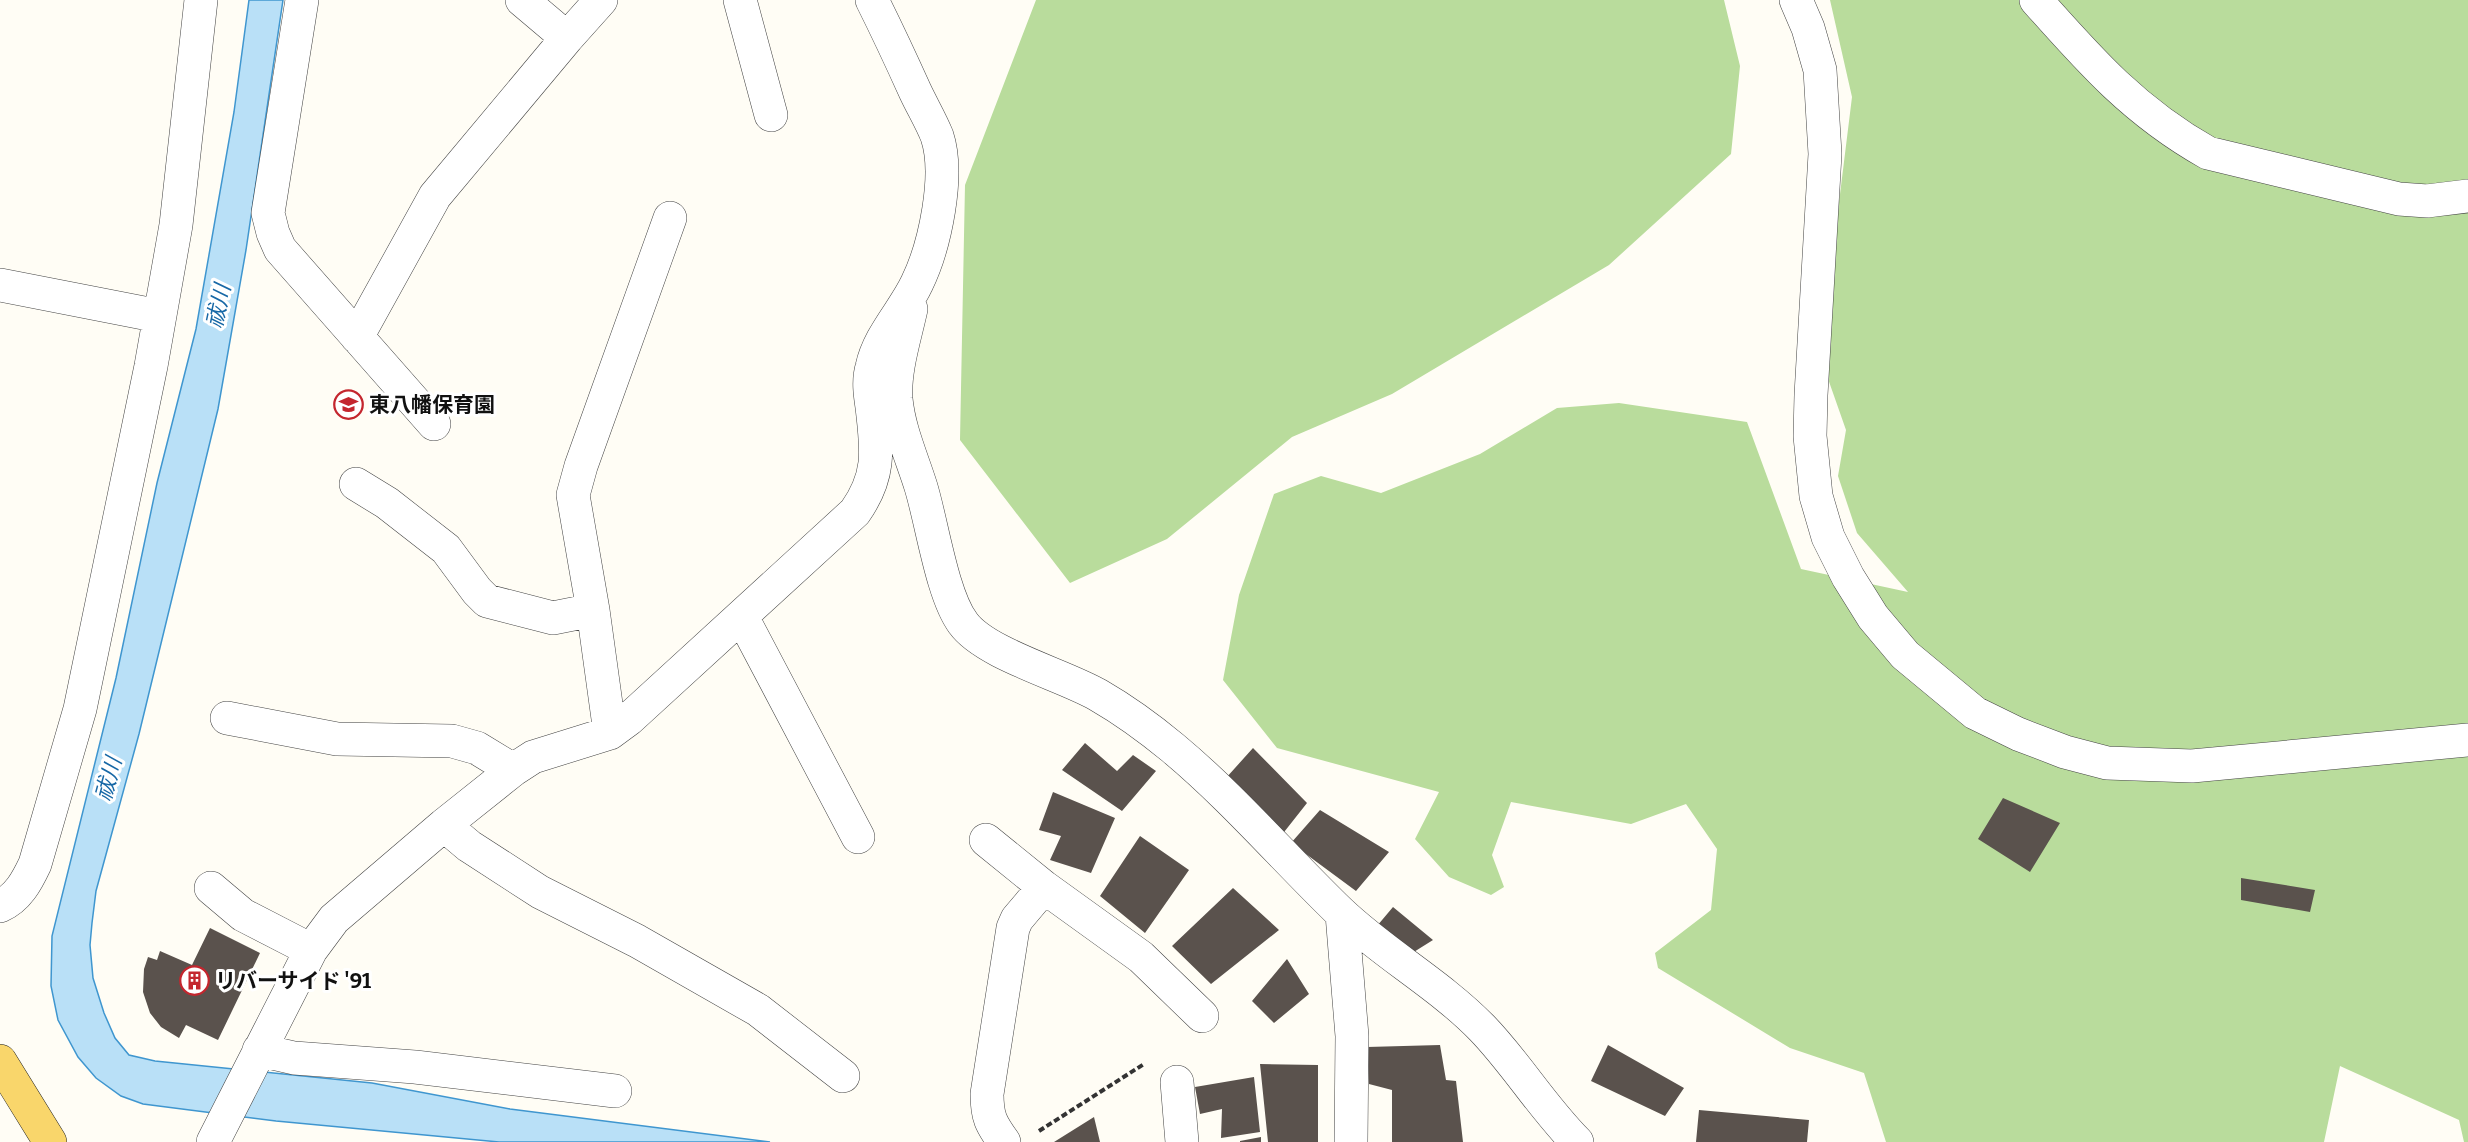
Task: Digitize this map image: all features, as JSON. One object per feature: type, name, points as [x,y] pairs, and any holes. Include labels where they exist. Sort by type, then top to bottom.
[{"type":"main road","points":[[0,1061],[50,1142]]},
{"type":"street","points":[[0,906],[8,903],[26,885],[35,864],[80,709],[159,316],[179,202],[201,0]]},
{"type":"street","points":[[302,0],[268,213],[273,233],[280,249],[434,424]]},
{"type":"street","points":[[522,0],[567,38]]},
{"type":"street","points":[[357,337],[435,196],[601,0]]},
{"type":"street","points":[[740,0],[771,115]]},
{"type":"street","points":[[872,0],[938,138],[942,179],[939,210],[935,234],[917,284],[899,366],[896,398],[904,441],[921,487],[951,599],[963,623],[978,638],[997,649],[1097,694],[1163,741],[1210,781],[1342,914],[1442,992],[1482,1028],[1558,1123],[1577,1142]]},
{"type":"street","points":[[1796,0],[1808,27],[1820,70],[1825,154],[1810,395],[1810,436],[1816,496],[1828,537],[1848,577],[1873,617],[1905,655],[1975,713],[2065,752],[2108,763],[2192,766],[2468,740]]},
{"type":"street","points":[[2036,0],[2102,74],[2124,95],[2185,140],[2208,153],[2399,199],[2427,201],[2468,196]]},
{"type":"street","points":[[610,733],[593,610],[573,495],[580,466],[670,218]]},
{"type":"street","points":[[216,1135],[310,950],[334,919],[444,825],[513,770],[533,758],[610,733],[629,719],[855,512],[871,481],[877,452],[869,383],[872,366],[887,332],[917,284]]},
{"type":"street","points":[[0,285],[159,316]]},
{"type":"street","points":[[356,484],[387,503],[446,549],[477,591],[487,600],[554,618],[593,610]]},
{"type":"street","points":[[742,617],[858,837]]},
{"type":"street","points":[[227,718],[337,739],[452,741],[477,748],[513,770]]},
{"type":"street","points":[[444,825],[469,846],[540,892],[637,941],[758,1010],[843,1076]]},
{"type":"street","points":[[986,840],[1044,887],[1141,957],[1202,1016]]},
{"type":"street","points":[[1018,1139],[992,1126],[987,1110],[989,1083],[1013,928],[1017,919],[1044,887]]},
{"type":"street","points":[[211,888],[243,915],[310,950]]},
{"type":"street","points":[[1342,914],[1352,1036],[1351,1142]]},
{"type":"street","points":[[255,1060],[294,1058],[415,1067],[615,1091]]},
{"type":"street","points":[[1177,1082],[1182,1142]]},
{"type":"path","points":[[1018,1139],[1146,1062]]},
{"type":"green space","points":[[1036,0],[1724,0],[1740,66],[1731,154],[1609,265],[1392,394],[1292,437],[1167,539],[1070,583],[960,440],[965,185]]},
{"type":"green space","points":[[1830,0],[2468,0],[2468,1142],[2464,1142],[2459,1120],[2340,1066],[2324,1142],[1886,1142],[1864,1073],[1790,1048],[1658,968],[1655,953],[1711,910],[1717,849],[1686,804],[1631,824],[1511,802],[1492,855],[1504,887],[1491,895],[1449,877],[1415,839],[1439,792],[1277,748],[1223,680],[1239,595],[1274,494],[1321,476],[1381,493],[1480,454],[1557,408],[1619,403],[1747,422],[1801,569],[1908,592],[1857,533],[1838,476],[1846,430],[1820,356],[1852,97]]},
{"type":"water","name":"祓川","points":[[249,0],[283,0],[246,250],[218,409],[139,734],[96,891],[90,945],[93,978],[115,1038],[129,1055],[155,1061],[372,1083],[510,1109],[770,1142],[499,1142],[276,1121],[143,1104],[121,1096],[96,1078],[78,1057],[58,1020],[51,986],[52,936],[116,678],[157,483],[196,329],[234,112]]},
{"type":"building","points":[[1085,743],[1117,771],[1133,755],[1156,771],[1122,811],[1062,770]]},
{"type":"building","points":[[1253,748],[1307,803],[1277,841],[1226,778]]},
{"type":"building","points":[[1053,792],[1115,818],[1091,873],[1050,860],[1061,836],[1039,830]]},
{"type":"building","points":[[2003,798],[2060,823],[2030,872],[1978,839]]},
{"type":"building","points":[[1320,810],[1389,852],[1356,891],[1291,843]]},
{"type":"building","points":[[1140,836],[1189,870],[1145,933],[1100,896]]},
{"type":"building","points":[[2241,878],[2315,890],[2310,912],[2241,900]]},
{"type":"building","points":[[1233,888],[1279,930],[1211,984],[1172,946]]},
{"type":"building","points":[[1393,907],[1433,940],[1409,955],[1377,926]]},
{"type":"building","name":"リバーサイド '91","points":[[210,928],[260,953],[218,1040],[186,1025],[179,1038],[161,1027],[150,1013],[143,992],[144,969],[148,957],[157,960],[160,951],[192,965]]},
{"type":"building","points":[[1287,959],[1309,994],[1274,1023],[1252,1001]]},
{"type":"building","points":[[1440,1045],[1446,1080],[1456,1081],[1463,1142],[1392,1142],[1392,1090],[1369,1084],[1367,1047]]},
{"type":"building","points":[[1608,1045],[1684,1088],[1665,1116],[1591,1081]]},
{"type":"building","points":[[1260,1064],[1318,1065],[1318,1142],[1268,1142]]},
{"type":"building","points":[[1254,1077],[1260,1132],[1221,1138],[1222,1109],[1200,1114],[1195,1087]]},
{"type":"building","points":[[1699,1110],[1809,1120],[1807,1142],[1696,1142]]},
{"type":"building","points":[[1094,1117],[1100,1142],[1054,1142]]},
{"type":"building","points":[[1261,1137],[1261,1142],[1240,1142],[1240,1141]]},
{"type":"place","name":"東八幡保育園","points":[[348,405]]},
{"type":"place","name":"リバーサイド '91","points":[[194,981]]}]
